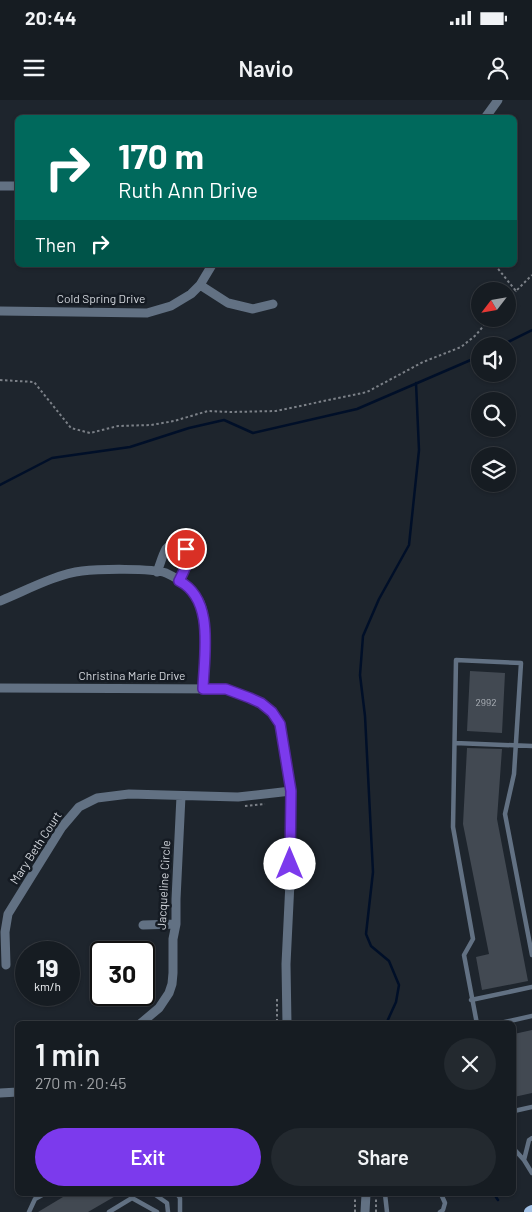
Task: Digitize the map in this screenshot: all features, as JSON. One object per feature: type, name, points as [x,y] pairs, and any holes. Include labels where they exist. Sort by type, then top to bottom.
[{"type":"street","points":[[486,115],[493,101]]},
{"type":"street","points":[[0,186],[15,186]]},
{"type":"street","name":"Cold Spring Drive","points":[[0,311],[147,313],[171,306],[190,294],[200,285],[211,267]]},
{"type":"street","points":[[200,285],[228,303],[253,309],[273,304]]},
{"type":"street","points":[[157,572],[167,548],[172,544],[181,545],[188,553],[179,581]]},
{"type":"street","points":[[0,601],[52,580],[82,571],[134,570],[164,573],[187,585],[199,601],[205,620],[203,689]]},
{"type":"street","name":"Christina Marie Drive","points":[[0,688],[226,689],[261,703],[272,712],[280,724],[291,791],[290,882],[286,964],[287,1021]]},
{"type":"street","name":"Mary Beth Court","points":[[6,965],[4,932],[8,914],[62,827],[80,807],[97,798],[129,794],[238,797],[291,791]]},
{"type":"street","name":"Jacqueline Circle","points":[[144,1021],[159,1008],[168,993],[173,973],[173,939],[176,924],[181,796]]},
{"type":"street","points":[[143,925],[176,924]]},
{"type":"street","points":[[0,1094],[15,1092]]},
{"type":"street","points":[[365,1212],[366,1196]]},
{"type":"lane","points":[[475,1021],[464,955],[473,939],[453,827],[456,660],[521,663],[514,774],[505,814],[532,955]]},
{"type":"lane","points":[[455,743],[532,746]]},
{"type":"lane","points":[[525,916],[532,914]]},
{"type":"lane","points":[[471,1000],[532,987]]},
{"type":"lane","points":[[510,1021],[532,1016]]},
{"type":"lane","points":[[516,1111],[532,1107]]},
{"type":"lane","points":[[524,1160],[529,1140],[532,1138]]},
{"type":"lane","points":[[516,1151],[532,1173]]},
{"type":"lane","points":[[29,1212],[35,1199],[40,1196]]},
{"type":"lane","points":[[157,1196],[167,1203],[168,1212]]},
{"type":"lane","points":[[178,1196],[180,1212]]},
{"type":"lane","points":[[385,1196],[387,1212]]},
{"type":"lane","points":[[440,1212],[443,1210],[445,1203],[443,1196]]},
{"type":"lane","points":[[109,1212],[132,1198],[157,1212]]},
{"type":"path","points":[[497,267],[509,282]]},
{"type":"path","points":[[516,291],[532,275]]},
{"type":"path","points":[[0,380],[34,382],[71,428],[90,433],[118,426],[151,425],[174,421],[208,411],[276,410],[367,392],[423,362],[461,347],[482,328]]},
{"type":"path","points":[[241,806],[269,803]]},
{"type":"path","points":[[277,996],[278,1021]]},
{"type":"path","points":[[355,1196],[355,1212]]},
{"type":"path","points":[[376,1196],[376,1212]]},
{"type":"building","points":[[470,671],[505,673],[502,733],[467,731]]},
{"type":"building","points":[[467,748],[502,749],[497,819],[528,981],[482,990],[476,957],[489,954],[463,824]]},
{"type":"building","points":[[532,1030],[532,1093],[516,1097],[516,1034]]},
{"type":"building","points":[[65,1196],[116,1196],[88,1212],[38,1212]]},
{"type":"waterway","points":[[516,338],[532,330]]},
{"type":"waterway","points":[[0,485],[52,458],[130,447],[189,428],[224,420],[253,433],[357,409],[471,360]]},
{"type":"waterway","points":[[387,1021],[396,1002],[399,985],[389,961],[371,946],[366,934],[373,872],[365,716],[360,675],[363,636],[379,599],[409,545],[419,450],[416,383]]},
{"type":"waterway","points":[[495,1196],[498,1200]]},
{"type":"route","points":[[186,549],[188,553],[187,561],[179,581],[187,585],[199,601],[205,620],[203,689],[226,689],[261,703],[272,712],[280,724],[291,791],[290,864]]}]
